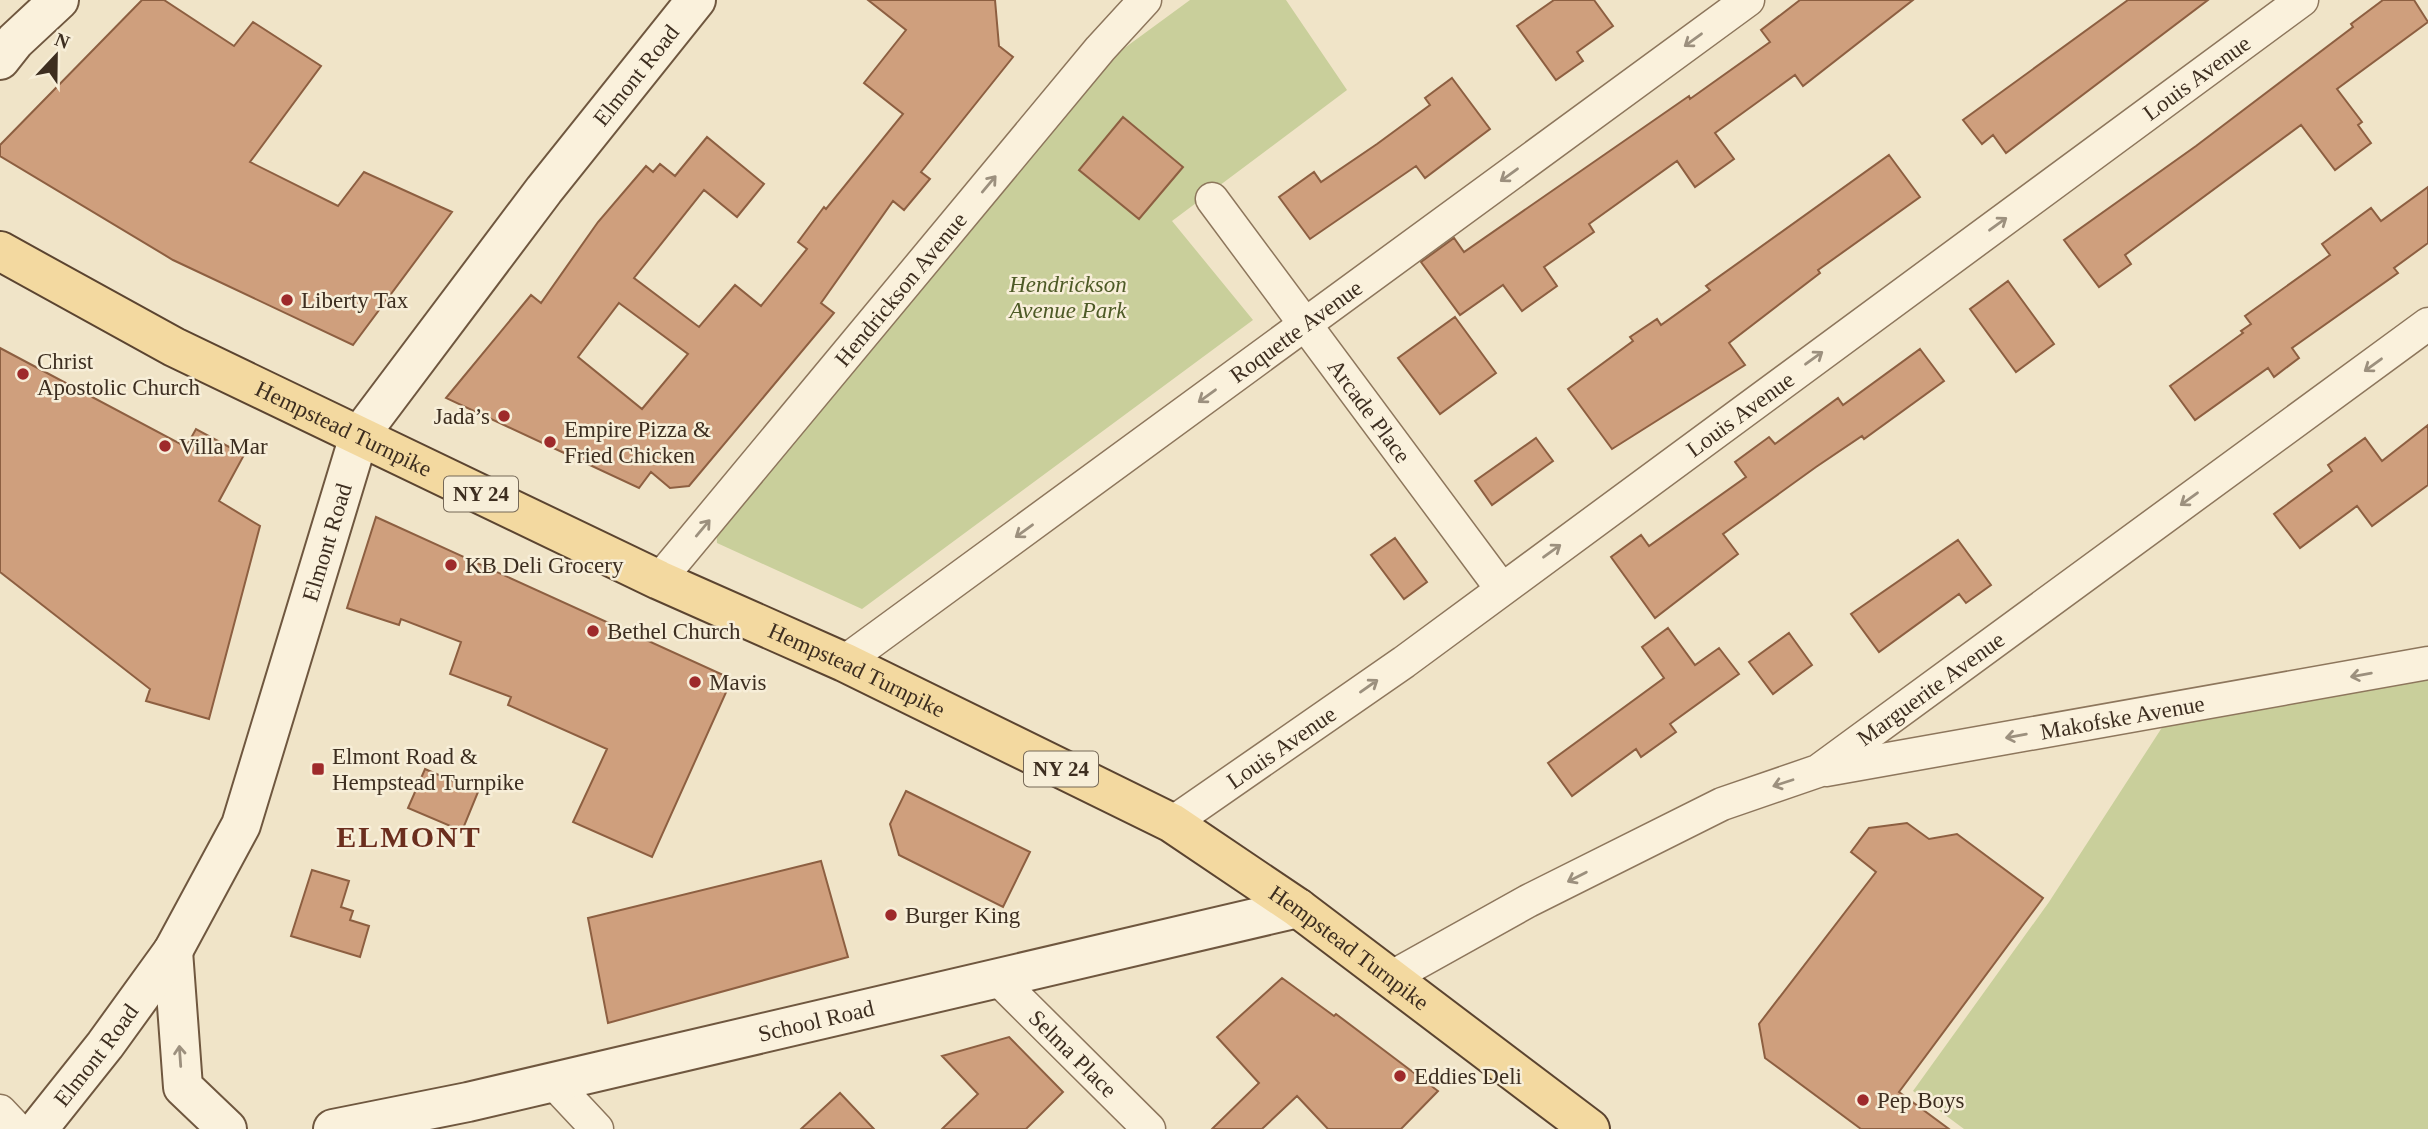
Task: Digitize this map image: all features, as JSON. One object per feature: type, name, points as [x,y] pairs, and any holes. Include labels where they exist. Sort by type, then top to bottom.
[{"type":"main road","points":[[0,60],[15,41],[59,0]]},
{"type":"main road","name":"Elmont Road","points":[[37,1129],[105,1045],[173,951],[241,825],[359,436],[544,190],[696,0]]},
{"type":"main road","name":"Hempstead Turnpike","points":[[0,251],[174,346],[659,580],[844,662],[1172,823],[1298,908],[1590,1129]]},
{"type":"main road","name":"School Road","points":[[334,1129],[553,1082],[1298,908]]},
{"type":"main road","points":[[173,951],[183,1087],[227,1129]]},
{"type":"street","name":"Hendrickson Avenue","points":[[659,580],[1100,49],[1145,0]]},
{"type":"street","name":"Roquette Avenue","points":[[844,662],[1748,0]]},
{"type":"street","name":"Louis Avenue","points":[[1172,823],[1405,662],[2302,0]]},
{"type":"street","name":"Arcade Place","points":[[1212,199],[1502,588]]},
{"type":"street","name":"Marguerite Avenue","points":[[1390,978],[1528,901],[1722,804],[1818,771],[2428,324]]},
{"type":"street","name":"Makofske Avenue","points":[[1818,771],[2428,663]]},
{"type":"street","name":"Selma Place","points":[[998,978],[1149,1129]]},
{"type":"street","points":[[553,1082],[597,1129]]},
{"type":"street","points":[[0,1111],[17,1129]]},
{"type":"green space","name":"Hendrickson Avenue Park","points":[[1190,0],[1286,0],[1347,90],[1172,221],[1253,320],[862,609],[717,543],[715,511],[1089,74]]},
{"type":"green space","points":[[2428,664],[2428,1129],[1964,1129],[1913,1091],[2049,902],[2174,709]]},
{"type":"building","points":[[142,0],[164,0],[234,46],[253,22],[321,66],[250,162],[338,206],[364,172],[452,212],[353,345],[173,260],[0,156],[0,145]]},
{"type":"building","points":[[868,0],[995,0],[999,46],[1013,57],[921,172],[930,179],[904,210],[893,201],[821,303],[834,313],[689,486],[670,488],[651,472],[639,488],[446,398],[531,295],[541,303],[598,222],[646,166],[653,172],[660,164],[675,176],[707,137],[764,184],[737,217],[704,190],[634,278],[699,327],[735,285],[761,306],[807,249],[798,242],[903,114],[864,83],[906,30]],"holes":[[[619,303],[688,354],[642,409],[578,357]]]},
{"type":"building","points":[[1554,0],[1594,0],[1613,26],[1577,52],[1583,61],[1556,80],[1517,26]]},
{"type":"building","points":[[1800,0],[1913,0],[1803,86],[1795,75],[1715,133],[1734,159],[1695,187],[1677,161],[1589,224],[1594,232],[1544,267],[1557,286],[1522,311],[1503,285],[1460,315],[1421,262],[1454,238],[1464,252],[1689,96],[1690,99],[1770,42],[1761,30]]},
{"type":"building","points":[[2128,0],[2208,0],[2006,153],[1993,135],[1982,144],[1963,120]]},
{"type":"building","points":[[2383,0],[2414,0],[2428,22],[2337,89],[2362,122],[2358,125],[2371,143],[2335,170],[2301,125],[2125,255],[2131,264],[2099,287],[2064,240],[2196,146],[2353,27],[2351,24]]},
{"type":"building","points":[[1452,78],[1490,129],[1425,178],[1416,166],[1310,239],[1279,197],[1314,172],[1321,182],[1377,144],[1430,105],[1425,98]]},
{"type":"building","points":[[1123,117],[1183,167],[1139,219],[1079,170]]},
{"type":"building","points":[[1889,155],[1920,197],[1818,270],[1820,273],[1729,343],[1745,365],[1612,449],[1568,389],[1633,341],[1630,337],[1657,319],[1661,325],[1710,290],[1706,286]]},
{"type":"building","points":[[2428,187],[2428,243],[2394,268],[2398,273],[2292,348],[2299,358],[2274,377],[2268,368],[2195,420],[2170,386],[2243,333],[2241,331],[2251,324],[2245,316],[2330,255],[2322,244],[2371,208],[2381,221]]},
{"type":"building","points":[[2008,281],[2054,344],[2016,372],[1970,309]]},
{"type":"building","points":[[1455,317],[1496,373],[1440,414],[1398,358]]},
{"type":"building","points":[[0,348],[186,447],[196,429],[244,455],[219,501],[260,526],[209,719],[146,701],[150,689],[0,572]]},
{"type":"building","points":[[1920,349],[1944,381],[1864,439],[1862,436],[1816,467],[1723,534],[1738,554],[1655,618],[1611,557],[1641,535],[1649,546],[1746,477],[1735,462],[1769,437],[1775,444],[1838,398],[1843,405]]},
{"type":"building","points":[[2428,425],[2428,485],[2372,526],[2357,506],[2300,548],[2274,514],[2332,471],[2328,465],[2365,438],[2382,461]]},
{"type":"building","points":[[1536,438],[1553,461],[1492,505],[1475,481]]},
{"type":"building","points":[[376,517],[732,679],[652,857],[573,822],[607,749],[508,705],[511,697],[450,674],[461,642],[401,619],[399,625],[347,608]]},
{"type":"building","points":[[1395,538],[1427,582],[1404,599],[1371,555]]},
{"type":"building","points":[[1958,540],[1991,585],[1966,603],[1959,594],[1879,652],[1851,614]]},
{"type":"building","points":[[1668,628],[1695,665],[1719,648],[1739,674],[1670,724],[1676,732],[1641,757],[1636,749],[1572,796],[1548,763],[1664,678],[1642,647]]},
{"type":"building","points":[[1789,633],[1812,665],[1773,694],[1749,662]]},
{"type":"building","points":[[425,769],[478,792],[462,831],[408,808]]},
{"type":"building","points":[[906,791],[1030,852],[1003,907],[899,855],[890,824]]},
{"type":"building","points":[[1907,823],[1929,839],[1957,834],[2043,898],[1899,1092],[1949,1129],[1861,1129],[1765,1058],[1759,1024],[1876,872],[1851,852],[1869,828]]},
{"type":"building","points":[[821,861],[848,957],[608,1023],[588,918]]},
{"type":"building","points":[[312,870],[349,881],[341,907],[353,911],[350,920],[369,926],[360,957],[291,936]]},
{"type":"building","points":[[1282,978],[1334,1016],[1336,1014],[1438,1091],[1401,1129],[1328,1129],[1297,1096],[1262,1129],[1212,1129],[1259,1083],[1217,1037]]},
{"type":"building","points":[[1009,1037],[1063,1092],[1026,1129],[942,1129],[978,1094],[942,1056]]},
{"type":"building","points":[[840,1093],[874,1129],[801,1129]]},
{"type":"place","name":"Liberty Tax","points":[[287,300]]},
{"type":"place","name":"Christ Apostolic Church","points":[[23,374]]},
{"type":"place","name":"Jada’s","points":[[504,416]]},
{"type":"place","name":"Empire Pizza & Fried Chicken","points":[[550,442]]},
{"type":"place","name":"Villa Mar","points":[[165,446]]},
{"type":"place","name":"KB Deli Grocery","points":[[451,565]]},
{"type":"place","name":"Bethel Church","points":[[593,631]]},
{"type":"place","name":"Mavis","points":[[695,682]]},
{"type":"place","name":"Elmont Road & Hempstead Turnpike","points":[[318,769]]},
{"type":"place","name":"Burger King","points":[[891,915]]},
{"type":"place","name":"Eddies Deli","points":[[1400,1076]]},
{"type":"place","name":"Pep Boys","points":[[1863,1100]]},
{"type":"district","name":"ELMONT","points":[[409,837]]}]
